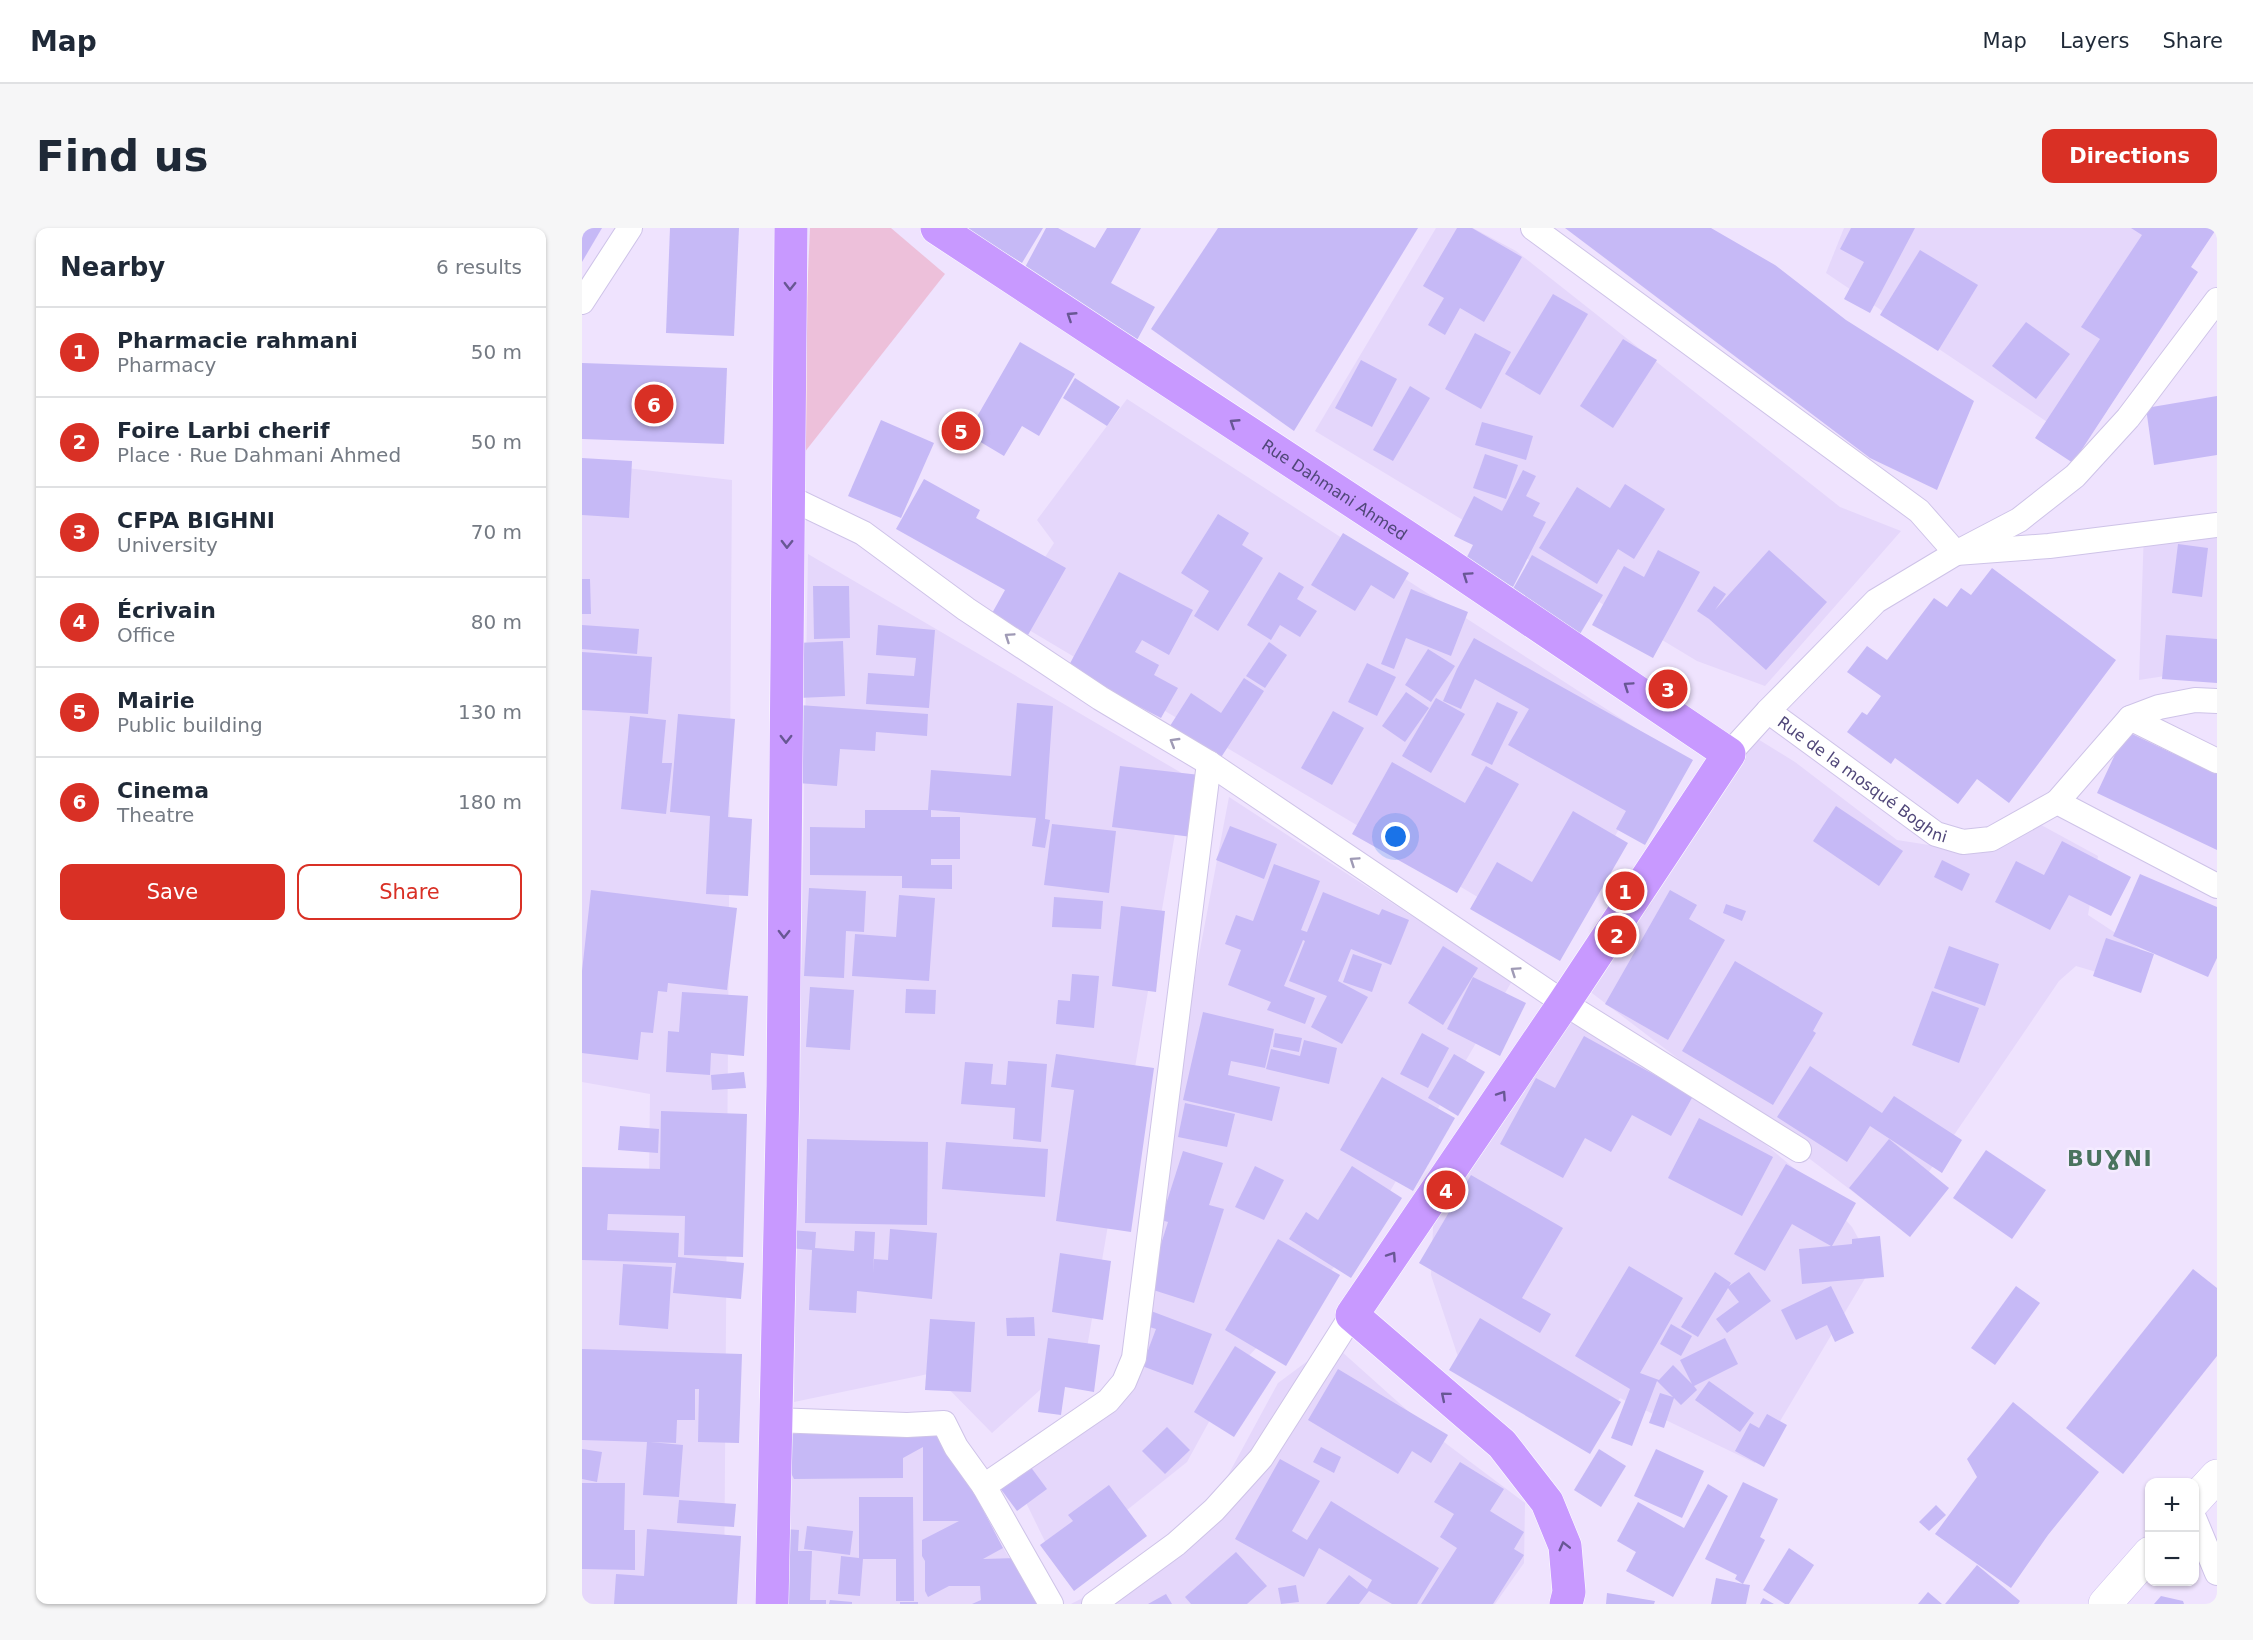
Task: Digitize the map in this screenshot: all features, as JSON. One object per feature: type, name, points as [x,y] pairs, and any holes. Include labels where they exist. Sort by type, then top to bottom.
[{"type":"main road","points":[[771,1604],[783,1086],[791,228]]},
{"type":"main road","name":"Rue Dahmani Ahmed","points":[[937,228],[1439,558],[1729,754]]},
{"type":"main road","points":[[1566,1604],[1569,1592],[1566,1546],[1546,1502],[1502,1444],[1352,1315],[1564,1004],[1729,754]]},
{"type":"street","points":[[582,302],[630,228]]},
{"type":"street","points":[[1533,228],[1919,511],[1956,553]]},
{"type":"street","points":[[1729,754],[1876,601],[1956,553],[2019,520],[2075,476],[2128,418],[2217,300]]},
{"type":"street","points":[[788,497],[863,533],[966,609],[1071,679],[1209,764],[1564,1004],[1799,1150]]},
{"type":"street","points":[[1956,553],[2049,546],[2217,525]]},
{"type":"street","points":[[2130,718],[2159,707],[2195,700],[2217,701]]},
{"type":"street","name":"Rue de la mosqué Boghni","points":[[1768,711],[1936,834],[1963,842],[1991,839],[2057,802],[2130,718]]},
{"type":"street","points":[[2130,718],[2217,761]]},
{"type":"street","points":[[984,1486],[1108,1401],[1125,1382],[1134,1358],[1209,764]]},
{"type":"street","points":[[2057,802],[2217,886]]},
{"type":"street","points":[[1094,1604],[1176,1544],[1214,1510],[1261,1458],[1352,1315]]},
{"type":"street","points":[[774,1420],[907,1425],[944,1422],[956,1447],[984,1486],[1051,1604]]},
{"type":"street","points":[[2199,1496],[2217,1476]]},
{"type":"street","points":[[2199,1530],[2217,1573]]},
{"type":"street","points":[[2105,1604],[2145,1559]]},
{"type":"shaded area","points":[[810,228],[891,228],[945,274],[800,458]]},
{"type":"shaded area","points":[[1436,228],[1473,228],[1516,251],[1840,507],[1901,531],[1765,686],[1697,661],[1315,431]]},
{"type":"shaded area","points":[[1844,228],[2202,228],[2068,436],[1826,273]]},
{"type":"shaded area","points":[[1127,399],[1665,747],[1555,943],[1007,617],[1054,543],[1037,520]]},
{"type":"shaded area","points":[[582,463],[732,480],[724,1604],[582,1604],[582,1179],[649,1178],[650,1094],[582,1082]]},
{"type":"shaded area","points":[[2217,522],[2217,668],[2139,680],[2144,530]]},
{"type":"shaded area","points":[[808,554],[1185,775],[1087,1348],[992,1433],[933,1373],[794,1402]]},
{"type":"shaded area","points":[[1740,728],[1795,762],[1897,840],[1974,852],[2030,819],[2098,856],[2088,915],[2140,949],[2120,979],[2076,966],[2059,981],[1894,1223],[1584,987]]},
{"type":"shaded area","points":[[1229,797],[1512,981],[1364,1236],[1240,1365],[1187,1462],[1057,1566],[1012,1474],[1113,1408]]},
{"type":"shaded area","points":[[1566,1016],[1692,1091],[1766,1145],[1813,1184],[1852,1227],[1873,1265],[1755,1463],[1620,1398],[1582,1449],[1464,1375],[1431,1275],[1434,1205]]},
{"type":"shaded area","points":[[1332,1343],[1436,1436],[1525,1503],[1524,1563],[1495,1604],[1071,1604],[1127,1575],[1220,1490],[1278,1383]]},
{"type":"shaded area","points":[[927,1422],[1025,1584],[999,1604],[784,1604],[791,1432]]},
{"type":"building","points":[[582,228],[602,228],[582,262]]},
{"type":"building","points":[[670,228],[739,228],[734,336],[666,333]]},
{"type":"building","points":[[964,228],[1043,228],[1022,263]]},
{"type":"building","points":[[1046,228],[1058,228],[1095,248],[1107,228],[1141,228],[1111,283],[1155,307],[1137,340],[1022,273]]},
{"type":"building","points":[[1218,228],[1418,228],[1294,431],[1151,329]]},
{"type":"building","points":[[1457,228],[1472,228],[1522,257],[1484,322],[1460,308],[1445,335],[1428,325],[1444,298],[1423,286]]},
{"type":"building","points":[[1565,228],[1711,228],[1775,265],[1846,320],[1974,401],[1937,490],[1870,458]]},
{"type":"building","points":[[1851,228],[1915,228],[1870,313],[1844,299],[1864,262],[1840,249]]},
{"type":"building","points":[[2131,228],[2217,228],[2191,267],[2198,272],[2073,463],[2035,438],[2100,339],[2081,327],[2142,235]]},
{"type":"building","points":[[1920,250],[1978,285],[1938,351],[1880,315]]},
{"type":"building","points":[[1553,294],[1588,314],[1540,395],[1505,374]]},
{"type":"building","points":[[2026,322],[2070,354],[2036,399],[1992,366]]},
{"type":"building","points":[[1475,333],[1511,352],[1481,409],[1445,389]]},
{"type":"building","points":[[1623,339],[1657,360],[1613,428],[1580,406]]},
{"type":"building","points":[[1020,342],[1075,374],[1039,436],[1022,426],[1004,456],[967,434]]},
{"type":"building","points":[[1361,360],[1397,379],[1372,427],[1335,408]]},
{"type":"building","points":[[582,363],[727,368],[724,444],[582,439]]},
{"type":"building","points":[[1075,378],[1120,407],[1107,426],[1063,398]]},
{"type":"building","points":[[1410,386],[1430,398],[1393,461],[1373,450]]},
{"type":"building","points":[[2217,396],[2217,455],[2154,465],[2146,408]]},
{"type":"building","points":[[881,420],[934,443],[901,518],[848,496]]},
{"type":"building","points":[[1482,422],[1533,436],[1526,460],[1475,445]]},
{"type":"building","points":[[1485,454],[1518,465],[1506,499],[1473,488]]},
{"type":"building","points":[[582,458],[632,461],[629,518],[582,515]]},
{"type":"building","points":[[1523,470],[1536,476],[1526,496],[1540,503],[1533,516],[1546,522],[1513,587],[1464,563],[1473,545],[1454,536],[1474,496],[1502,511]]},
{"type":"building","points":[[924,479],[980,510],[976,518],[1066,568],[1028,635],[991,615],[1005,590],[896,529]]},
{"type":"building","points":[[1625,484],[1665,509],[1634,559],[1618,549],[1597,584],[1539,548],[1577,487],[1610,508]]},
{"type":"building","points":[[1218,514],[1249,533],[1242,545],[1263,558],[1218,631],[1194,616],[1209,591],[1181,573]]},
{"type":"building","points":[[1343,533],[1409,573],[1394,599],[1371,585],[1355,611],[1311,585]]},
{"type":"building","points":[[2178,544],[2208,548],[2202,597],[2172,593]]},
{"type":"building","points":[[1658,550],[1700,572],[1653,658],[1592,625],[1624,566],[1644,577]]},
{"type":"building","points":[[1769,550],[1827,602],[1766,670],[1697,611],[1714,586],[1726,594],[1715,610]]},
{"type":"building","points":[[1532,555],[1603,595],[1580,634],[1510,594]]},
{"type":"building","points":[[1992,568],[2116,660],[2009,803],[1977,779],[1958,804],[1895,758],[1891,764],[1847,732],[1862,712],[1867,715],[1881,696],[1847,672],[1867,646],[1887,660],[1934,598],[1947,607],[1961,588],[1971,595]]},
{"type":"building","points":[[1119,572],[1193,610],[1169,655],[1142,640],[1135,652],[1159,665],[1154,675],[1178,688],[1161,718],[1067,669]]},
{"type":"building","points":[[1279,572],[1304,587],[1297,599],[1317,611],[1300,637],[1280,625],[1271,640],[1247,625]]},
{"type":"building","points":[[582,579],[590,579],[591,614],[582,614]]},
{"type":"building","points":[[813,586],[849,586],[850,638],[814,639]]},
{"type":"building","points":[[1411,589],[1468,612],[1451,656],[1406,638],[1394,669],[1381,664]]},
{"type":"building","points":[[582,625],[639,629],[637,654],[582,649]]},
{"type":"building","points":[[878,625],[935,630],[929,708],[866,704],[868,673],[914,676],[916,658],[876,655]]},
{"type":"building","points":[[2166,635],[2217,639],[2217,683],[2162,679]]},
{"type":"building","points":[[1474,638],[1693,760],[1645,845],[1616,829],[1626,811],[1508,745],[1529,709],[1475,679],[1461,709],[1443,701]]},
{"type":"building","points":[[843,641],[845,696],[798,698],[796,643]]},
{"type":"building","points":[[1269,642],[1287,655],[1265,688],[1246,676]]},
{"type":"building","points":[[1428,649],[1455,666],[1431,702],[1405,685]]},
{"type":"building","points":[[582,652],[652,657],[648,714],[582,710]]},
{"type":"building","points":[[1367,663],[1396,677],[1377,716],[1348,702]]},
{"type":"building","points":[[1244,678],[1264,691],[1220,759],[1170,726],[1191,693],[1221,713]]},
{"type":"building","points":[[1406,692],[1429,708],[1405,742],[1382,726]]},
{"type":"building","points":[[1436,698],[1465,714],[1431,773],[1402,756]]},
{"type":"building","points":[[1497,702],[1518,712],[1492,765],[1471,755]]},
{"type":"building","points":[[1017,703],[1053,706],[1045,819],[1050,820],[1045,848],[1032,846],[1036,818],[931,810],[931,817],[960,817],[960,859],[931,859],[931,865],[952,865],[952,889],[902,888],[902,876],[810,875],[810,827],[865,828],[865,810],[928,810],[931,770],[1011,776]]},
{"type":"building","points":[[799,705],[928,714],[927,736],[876,732],[875,751],[840,749],[837,786],[798,783]]},
{"type":"building","points":[[1333,711],[1364,728],[1332,785],[1301,768]]},
{"type":"building","points":[[678,714],[735,719],[728,817],[752,819],[748,896],[706,894],[710,816],[670,812]]},
{"type":"building","points":[[630,716],[666,720],[662,763],[672,763],[666,814],[621,809]]},
{"type":"building","points":[[2126,731],[2174,754],[2176,750],[2217,769],[2217,850],[2097,793]]},
{"type":"building","points":[[1392,762],[1465,803],[1486,766],[1519,784],[1457,893],[1352,834]]},
{"type":"building","points":[[1120,766],[1200,775],[1192,837],[1112,827]]},
{"type":"building","points":[[1836,806],[1903,851],[1879,886],[1813,841]]},
{"type":"building","points":[[1573,811],[1628,843],[1560,961],[1470,909],[1497,862],[1532,882]]},
{"type":"building","points":[[1052,824],[1116,831],[1109,893],[1044,885]]},
{"type":"building","points":[[1230,826],[1277,844],[1264,879],[1216,860]]},
{"type":"building","points":[[2062,841],[2131,877],[2111,916],[2069,895],[2050,930],[1995,902],[2016,861],[2044,875]]},
{"type":"building","points":[[1942,860],[1970,874],[1962,891],[1934,877]]},
{"type":"building","points":[[1274,864],[1320,881],[1301,930],[1307,932],[1323,892],[1379,915],[1382,909],[1409,920],[1391,965],[1351,949],[1338,981],[1368,997],[1342,1044],[1311,1027],[1327,996],[1289,981],[1305,941],[1303,940],[1284,986],[1315,998],[1305,1024],[1267,1010],[1271,1002],[1228,985],[1241,950],[1225,944],[1236,915],[1253,921]]},
{"type":"building","points":[[2140,874],[2217,907],[2217,958],[2208,977],[2113,936]]},
{"type":"building","points":[[809,888],[866,891],[864,932],[846,931],[844,978],[804,976]]},
{"type":"building","points":[[591,890],[737,908],[727,990],[668,983],[667,992],[658,991],[653,1033],[641,1032],[638,1060],[582,1053],[582,971]]},
{"type":"building","points":[[1670,890],[1697,905],[1689,919],[1725,940],[1668,1040],[1605,1004]]},
{"type":"building","points":[[899,895],[935,898],[929,981],[852,976],[855,934],[896,937]]},
{"type":"building","points":[[1054,897],[1103,901],[1101,929],[1052,927]]},
{"type":"building","points":[[1726,904],[1746,911],[1742,921],[1723,913]]},
{"type":"building","points":[[1121,906],[1165,911],[1156,992],[1112,986]]},
{"type":"building","points":[[2106,938],[2154,954],[2141,993],[2093,976]]},
{"type":"building","points":[[1443,946],[1478,968],[1443,1025],[1408,1003]]},
{"type":"building","points":[[1949,946],[1999,964],[1985,1006],[1934,988]]},
{"type":"building","points":[[1353,954],[1382,964],[1372,992],[1343,982]]},
{"type":"building","points":[[1735,961],[1823,1013],[1813,1031],[1816,1033],[1773,1105],[1682,1051]]},
{"type":"building","points":[[1072,974],[1099,976],[1094,1028],[1056,1024],[1058,1000],[1070,1001]]},
{"type":"building","points":[[1473,977],[1526,1003],[1500,1056],[1447,1029]]},
{"type":"building","points":[[810,987],[854,990],[850,1050],[806,1047]]},
{"type":"building","points":[[906,989],[936,990],[935,1014],[905,1013]]},
{"type":"building","points":[[1932,991],[1979,1008],[1959,1063],[1912,1045]]},
{"type":"building","points":[[682,992],[748,996],[744,1056],[711,1053],[710,1075],[666,1072],[668,1031],[679,1032]]},
{"type":"building","points":[[1203,1012],[1274,1029],[1265,1068],[1231,1061],[1228,1075],[1280,1087],[1272,1121],[1183,1100]]},
{"type":"building","points":[[1275,1033],[1302,1038],[1299,1052],[1273,1047]]},
{"type":"building","points":[[1422,1033],[1449,1048],[1428,1088],[1400,1074]]},
{"type":"building","points":[[1584,1036],[1693,1096],[1671,1136],[1632,1115],[1611,1152],[1585,1138],[1563,1178],[1500,1144],[1536,1078],[1555,1088]]},
{"type":"building","points":[[1304,1040],[1337,1048],[1329,1084],[1266,1069],[1271,1049],[1300,1056]]},
{"type":"building","points":[[1056,1054],[1154,1068],[1131,1232],[1056,1221],[1074,1090],[1051,1087]]},
{"type":"building","points":[[1454,1054],[1485,1072],[1458,1116],[1428,1098]]},
{"type":"building","points":[[1008,1061],[1047,1064],[1041,1142],[1013,1139],[1015,1108],[961,1104],[965,1062],[993,1064],[991,1084],[1006,1085]]},
{"type":"building","points":[[1810,1066],[1882,1113],[1894,1096],[1962,1140],[1942,1173],[1870,1126],[1847,1162],[1777,1117]]},
{"type":"building","points":[[744,1072],[746,1088],[712,1090],[711,1075]]},
{"type":"building","points":[[1382,1077],[1455,1118],[1413,1191],[1340,1150]]},
{"type":"building","points":[[1185,1103],[1235,1114],[1227,1147],[1178,1137]]},
{"type":"building","points":[[661,1111],[747,1114],[743,1257],[684,1255],[685,1216],[608,1214],[607,1230],[679,1233],[678,1257],[744,1263],[741,1299],[673,1293],[676,1263],[582,1260],[582,1167],[660,1169]]},
{"type":"building","points":[[1699,1118],[1773,1157],[1742,1216],[1668,1178]]},
{"type":"building","points":[[620,1126],[659,1129],[658,1153],[618,1150]]},
{"type":"building","points":[[807,1139],[928,1142],[927,1225],[805,1223]]},
{"type":"building","points":[[1889,1139],[1949,1188],[1910,1237],[1849,1188]]},
{"type":"building","points":[[946,1142],[1048,1149],[1045,1197],[942,1189]]},
{"type":"building","points":[[1986,1150],[2046,1190],[2012,1239],[1953,1198]]},
{"type":"building","points":[[1183,1151],[1223,1163],[1209,1205],[1224,1209],[1194,1303],[1147,1288],[1168,1222],[1161,1220]]},
{"type":"building","points":[[1786,1164],[1856,1203],[1832,1246],[1852,1244],[1852,1239],[1880,1236],[1884,1277],[1802,1284],[1799,1249],[1831,1246],[1792,1224],[1765,1271],[1734,1254]]},
{"type":"building","points":[[1255,1166],[1284,1180],[1264,1220],[1235,1207]]},
{"type":"building","points":[[1352,1166],[1402,1198],[1351,1278],[1289,1239],[1306,1212],[1318,1220]]},
{"type":"building","points":[[1471,1175],[1563,1228],[1522,1298],[1551,1314],[1540,1333],[1419,1263]]},
{"type":"building","points":[[890,1229],[937,1233],[932,1299],[857,1291],[856,1313],[809,1310],[812,1250],[789,1248],[790,1230],[816,1232],[815,1248],[854,1251],[855,1231],[875,1232],[873,1273],[874,1259],[888,1260]]},
{"type":"building","points":[[1278,1239],[1340,1275],[1286,1366],[1225,1330]]},
{"type":"building","points":[[1060,1253],[1111,1261],[1103,1320],[1052,1312]]},
{"type":"building","points":[[623,1264],[672,1267],[668,1329],[619,1325]]},
{"type":"building","points":[[1629,1266],[1683,1298],[1640,1373],[1659,1380],[1673,1365],[1692,1384],[1680,1360],[1725,1338],[1738,1364],[1694,1386],[1697,1390],[1681,1405],[1674,1398],[1664,1428],[1649,1423],[1660,1393],[1673,1397],[1657,1381],[1632,1446],[1611,1438],[1630,1389],[1575,1356]]},
{"type":"building","points":[[2193,1269],[2217,1288],[2217,1356],[2123,1474],[2066,1428]]},
{"type":"building","points":[[1715,1272],[1731,1283],[1729,1286],[1749,1272],[1771,1301],[1727,1333],[1716,1319],[1739,1302],[1728,1288],[1698,1337],[1681,1327]]},
{"type":"building","points":[[1831,1286],[1854,1333],[1835,1342],[1827,1325],[1796,1340],[1781,1310]]},
{"type":"building","points":[[2016,1286],[2040,1303],[1995,1365],[1971,1348]]},
{"type":"building","points":[[1151,1311],[1212,1334],[1193,1385],[1142,1366],[1156,1329],[1146,1326]]},
{"type":"building","points":[[1034,1317],[1035,1336],[1007,1336],[1006,1318]]},
{"type":"building","points":[[1480,1318],[1621,1402],[1590,1454],[1449,1370]]},
{"type":"building","points":[[930,1319],[975,1322],[971,1392],[925,1390]]},
{"type":"building","points":[[1671,1324],[1692,1336],[1681,1356],[1660,1344]]},
{"type":"building","points":[[1048,1338],[1100,1345],[1094,1392],[1065,1387],[1061,1415],[1038,1412]]},
{"type":"building","points":[[1235,1346],[1276,1372],[1234,1437],[1194,1412]]},
{"type":"building","points":[[582,1349],[742,1354],[739,1443],[698,1442],[699,1389],[695,1389],[695,1420],[677,1420],[676,1443],[650,1442],[683,1445],[679,1497],[643,1495],[647,1442],[582,1440]]},
{"type":"building","points":[[1338,1369],[1448,1435],[1431,1463],[1412,1451],[1398,1474],[1308,1420]]},
{"type":"building","points":[[1709,1381],[1754,1413],[1740,1432],[1695,1400]]},
{"type":"building","points":[[2013,1402],[2099,1472],[2048,1535],[2011,1588],[1935,1534],[1977,1477],[1967,1459]]},
{"type":"building","points":[[1767,1414],[1787,1425],[1764,1467],[1735,1451],[1750,1423],[1759,1428]]},
{"type":"building","points":[[1167,1427],[1190,1450],[1165,1474],[1142,1451]]},
{"type":"building","points":[[943,1433],[1003,1548],[983,1559],[1017,1558],[1041,1604],[972,1604],[981,1600],[980,1586],[949,1586],[928,1597],[925,1591],[922,1540],[959,1521],[923,1521],[923,1447],[903,1458],[903,1478],[794,1479],[786,1463],[786,1434]]},
{"type":"building","points":[[1321,1447],[1341,1457],[1334,1473],[1313,1462]]},
{"type":"building","points":[[582,1449],[602,1452],[597,1482],[582,1479]]},
{"type":"building","points":[[1599,1449],[1626,1466],[1601,1507],[1574,1490]]},
{"type":"building","points":[[1656,1449],[1704,1471],[1682,1518],[1634,1496]]},
{"type":"building","points":[[1280,1459],[1320,1481],[1292,1531],[1307,1540],[1331,1501],[1439,1568],[1417,1604],[1392,1604],[1369,1591],[1359,1604],[1326,1604],[1349,1575],[1367,1589],[1372,1580],[1319,1548],[1304,1577],[1235,1539]]},
{"type":"building","points":[[1460,1462],[1504,1489],[1490,1511],[1524,1532],[1514,1549],[1524,1555],[1493,1604],[1421,1604],[1457,1548],[1440,1537],[1454,1514],[1434,1502]]},
{"type":"building","points":[[1030,1466],[1047,1489],[1017,1511],[1000,1488]]},
{"type":"building","points":[[1743,1482],[1778,1499],[1760,1537],[1765,1540],[1743,1584],[1735,1579],[1737,1575],[1705,1559]]},
{"type":"building","points":[[582,1483],[625,1483],[624,1530],[635,1530],[635,1570],[582,1569]]},
{"type":"building","points":[[1708,1484],[1728,1496],[1673,1597],[1626,1571],[1636,1552],[1617,1541],[1638,1502],[1684,1528]]},
{"type":"building","points":[[1109,1485],[1147,1536],[1074,1591],[1040,1545],[1073,1521],[1068,1515]]},
{"type":"building","points":[[859,1497],[913,1497],[914,1601],[896,1601],[896,1559],[863,1559],[860,1596],[838,1594],[841,1556],[859,1558]]},
{"type":"building","points":[[679,1500],[736,1504],[734,1527],[677,1523]]},
{"type":"building","points":[[1936,1505],[1946,1515],[1929,1531],[1919,1522]]},
{"type":"building","points":[[807,1526],[853,1531],[850,1555],[804,1549]]},
{"type":"building","points":[[647,1529],[741,1536],[737,1604],[614,1604],[616,1574],[644,1576]]},
{"type":"building","points":[[784,1529],[799,1530],[798,1551],[812,1551],[810,1600],[826,1600],[826,1604],[780,1604]]},
{"type":"building","points":[[1789,1548],[1814,1565],[1789,1604],[1785,1604],[1763,1590]]},
{"type":"building","points":[[1236,1552],[1267,1586],[1247,1604],[1191,1604],[1185,1597]]},
{"type":"building","points":[[1977,1565],[2020,1601],[2018,1604],[1945,1604]]},
{"type":"building","points":[[1716,1578],[1750,1585],[1746,1604],[1711,1604]]},
{"type":"building","points":[[1296,1585],[1299,1602],[1281,1604],[1278,1588]]},
{"type":"building","points":[[1928,1592],[1942,1604],[1918,1604]]},
{"type":"building","points":[[1607,1593],[1655,1601],[1654,1604],[1606,1604]]},
{"type":"building","points":[[1166,1594],[1172,1604],[1148,1604]]},
{"type":"building","points":[[2161,1596],[2183,1601],[2184,1604],[2154,1604]]},
{"type":"building","points":[[1763,1598],[1774,1604],[1760,1604]]},
{"type":"building","points":[[830,1600],[852,1602],[852,1604],[829,1604]]},
{"type":"building","points":[[900,1602],[918,1602],[918,1604],[900,1604]]},
{"type":"place","name":"Cinema","points":[[654,404]]},
{"type":"place","name":"Mairie","points":[[961,431]]},
{"type":"place","name":"CFPA BIGHNI","points":[[1668,689]]},
{"type":"place","name":"Pharmacie rahmani","points":[[1625,891]]},
{"type":"place","name":"Foire Larbi cherif","points":[[1617,935]]},
{"type":"place","name":"Écrivain","points":[[1446,1190]]},
{"type":"district","name":"BUƔNI","points":[[2110,1158]]}]
